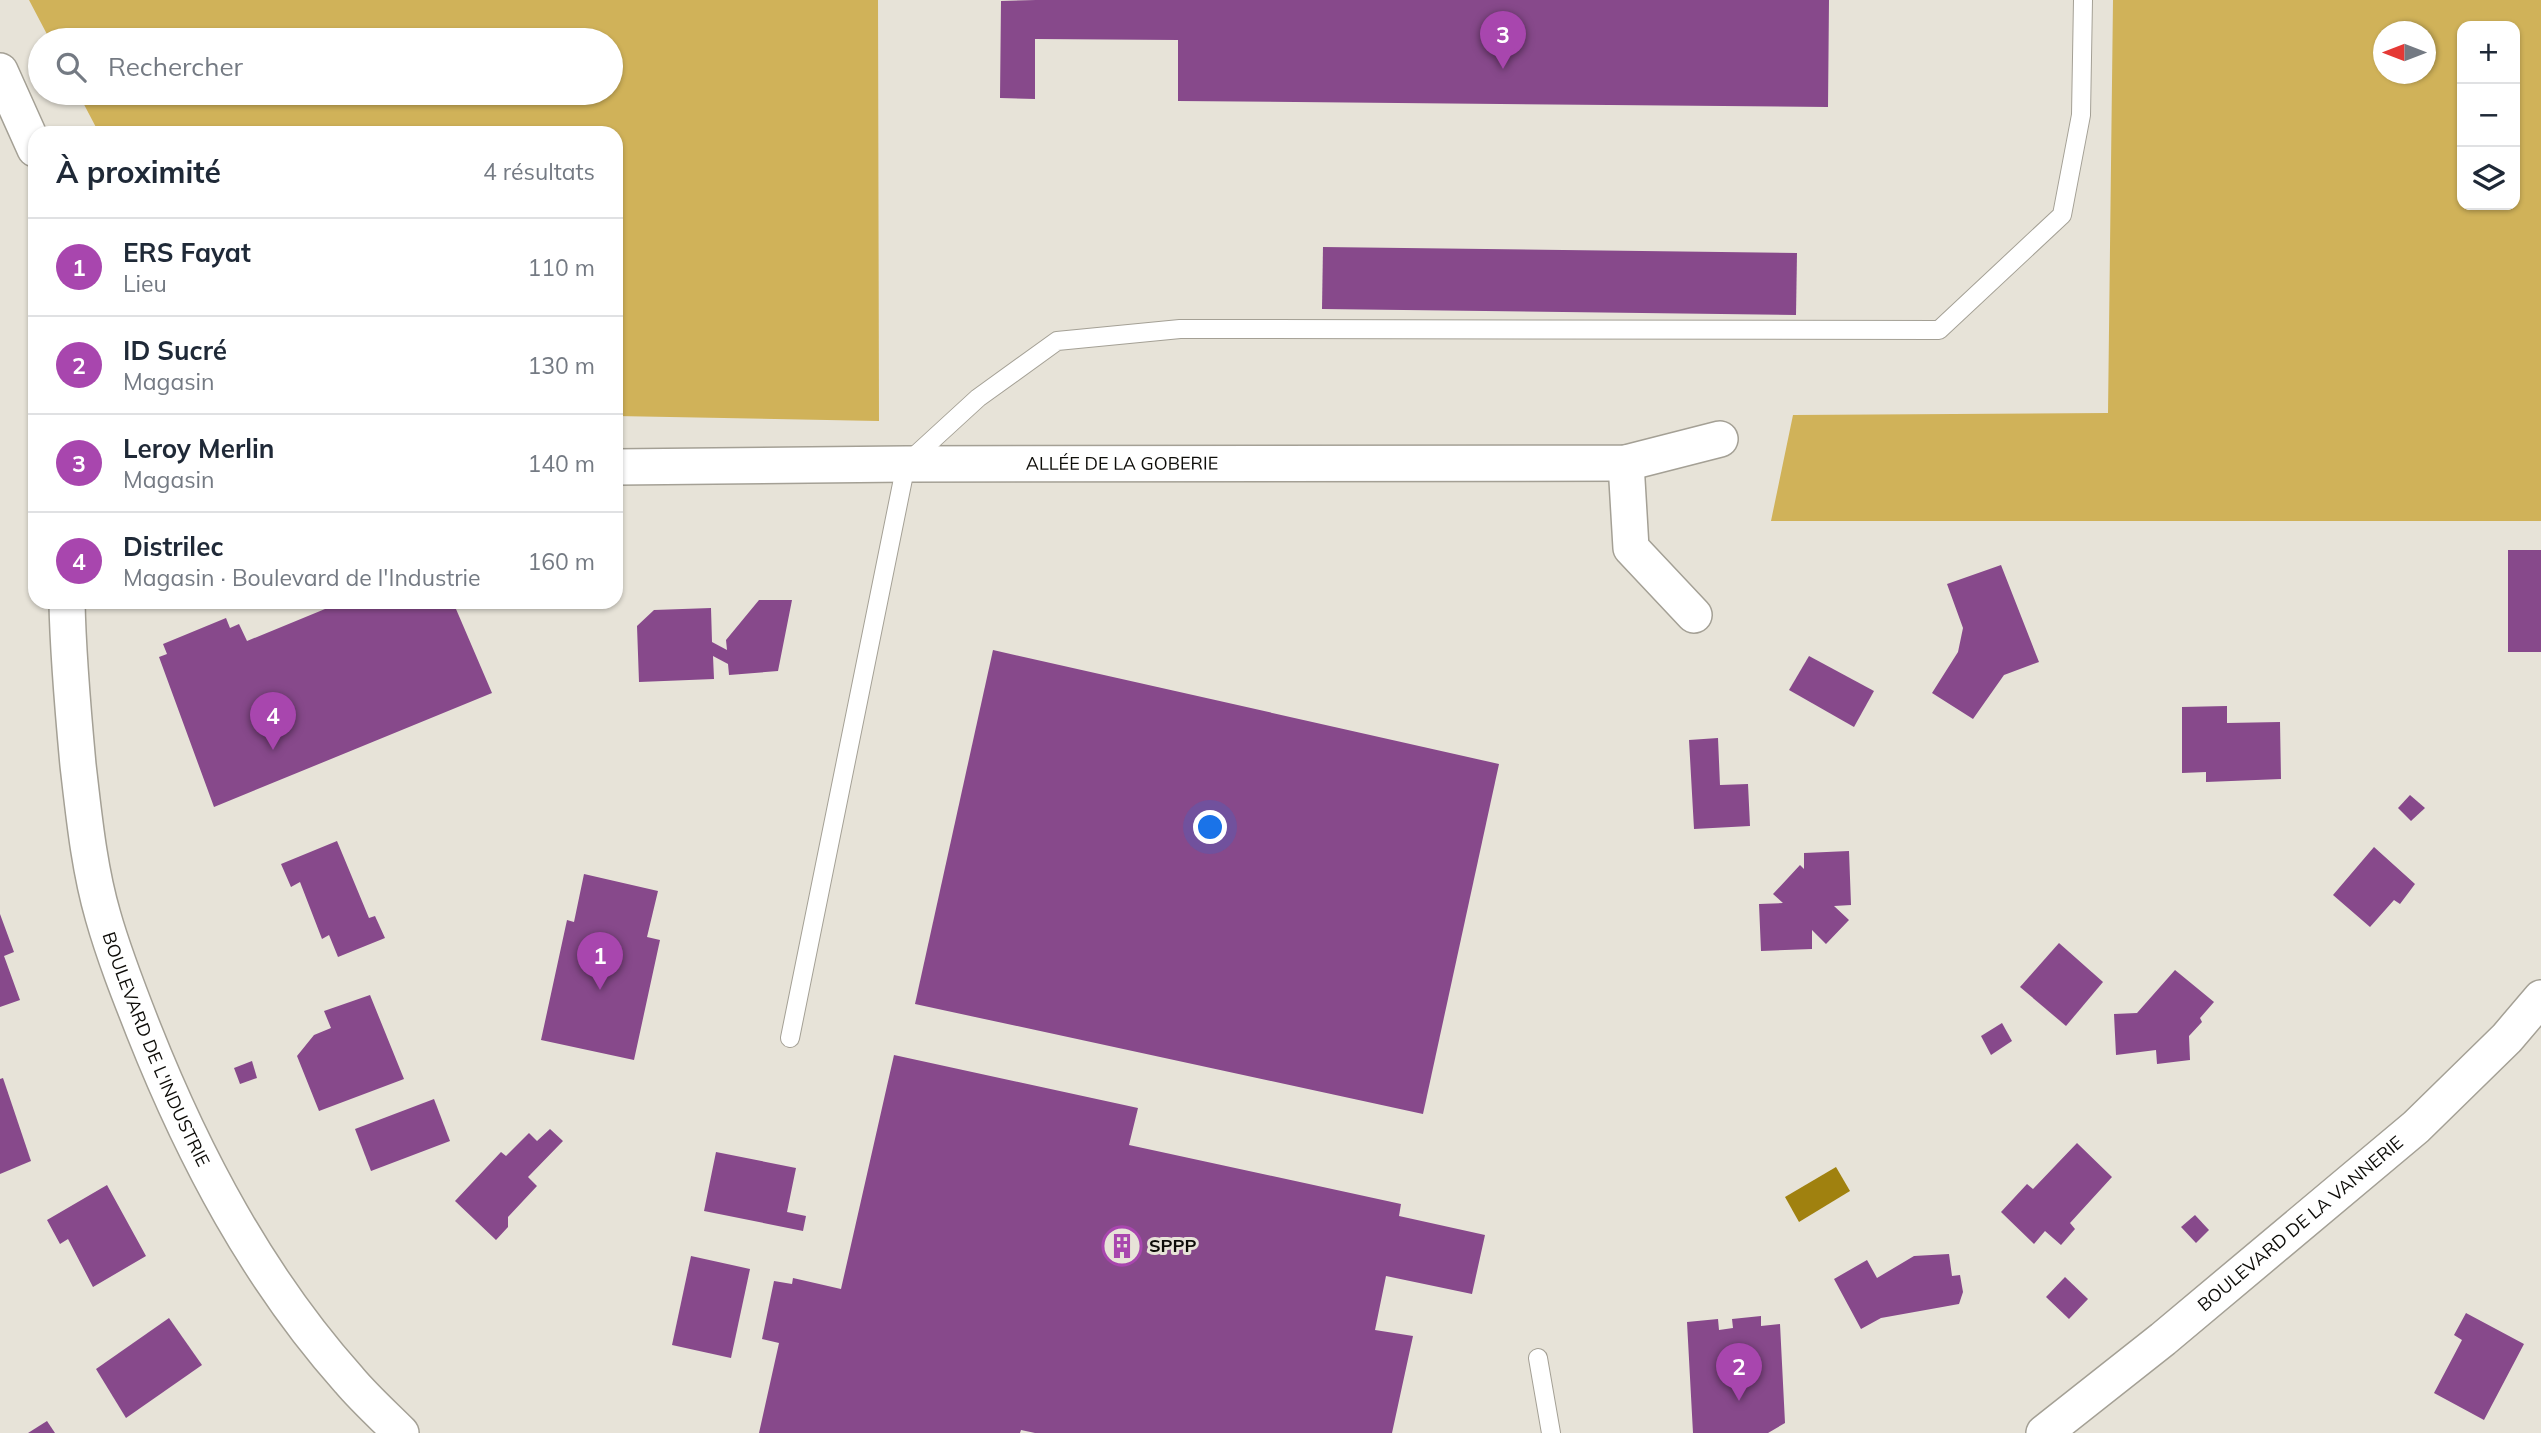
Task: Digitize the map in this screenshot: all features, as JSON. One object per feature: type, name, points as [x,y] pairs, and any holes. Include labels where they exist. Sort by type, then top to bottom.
[{"type":"street","points":[[0,71],[28,133]]},
{"type":"street","name":"ALLÉE DE LA GOBERIE","points":[[623,467],[1626,463],[1720,439]]},
{"type":"street","points":[[1626,463],[1631,548],[1694,615]]},
{"type":"street","name":"BOULEVARD DE L'INDUSTRIE","points":[[67,609],[68,667],[81,794],[92,868],[118,962],[158,1066],[188,1135],[250,1247],[303,1323],[349,1381],[401,1433]]},
{"type":"street","name":"BOULEVARD DE LA VANNERIE","points":[[2044,1433],[2173,1331],[2416,1127],[2507,1038],[2541,998]]},
{"type":"lane","points":[[790,1038],[905,464],[978,398],[1057,341],[1180,329],[1939,330],[2062,215],[2081,115],[2084,0]]},
{"type":"lane","points":[[1538,1357],[1551,1433]]},
{"type":"shaded area","points":[[29,0],[878,0],[879,421],[623,416],[623,126],[95,126],[84,105],[623,105],[623,28],[44,28]]},
{"type":"shaded area","points":[[2113,0],[2541,0],[2541,521],[1771,521],[1793,415],[2108,413]]},
{"type":"shaded area","points":[[1836,1167],[1850,1191],[1799,1222],[1785,1197]]},
{"type":"building","points":[[1829,0],[1828,107],[1178,101],[1178,40],[1035,39],[1035,99],[1000,98],[1001,1]]},
{"type":"building","points":[[1323,247],[1797,253],[1796,315],[1322,309]]},
{"type":"building","points":[[2508,550],[2541,550],[2541,652],[2508,652]]},
{"type":"building","points":[[2001,565],[2039,662],[2004,675],[1973,719],[1932,693],[1958,652],[1963,628],[1947,584]]},
{"type":"building","points":[[759,600],[792,600],[778,671],[729,675],[728,664],[713,656],[714,679],[639,682],[637,626],[654,610],[711,608],[712,642],[727,650],[726,640]]},
{"type":"building","points":[[325,609],[456,609],[492,693],[214,807],[159,657],[167,654],[163,644],[226,618],[230,628],[239,624],[247,641]]},
{"type":"building","points":[[993,650],[1499,764],[1423,1114],[915,1004]]},
{"type":"building","points":[[1809,656],[1874,691],[1854,727],[1789,690]]},
{"type":"building","points":[[2227,706],[2227,723],[2280,722],[2281,779],[2206,782],[2206,772],[2182,773],[2182,707]]},
{"type":"building","points":[[1718,738],[1720,785],[1748,784],[1750,826],[1694,829],[1689,740]]},
{"type":"building","points":[[2410,795],[2425,808],[2411,821],[2398,808]]},
{"type":"building","points":[[337,841],[369,918],[375,916],[385,938],[338,957],[329,935],[322,939],[300,882],[291,887],[281,864]]},
{"type":"building","points":[[2374,847],[2415,884],[2400,904],[2394,900],[2370,927],[2333,895]]},
{"type":"building","points":[[1849,851],[1851,905],[1834,906],[1849,920],[1826,944],[1812,930],[1812,949],[1761,951],[1759,904],[1783,903],[1773,894],[1800,865],[1804,869],[1804,853]]},
{"type":"building","points":[[584,874],[658,891],[647,937],[660,940],[634,1060],[541,1040],[567,920],[574,922]]},
{"type":"building","points":[[0,914],[14,952],[4,956],[20,1000],[0,1007]]},
{"type":"building","points":[[2059,943],[2103,982],[2066,1026],[2020,987]]},
{"type":"building","points":[[2175,970],[2214,1002],[2200,1018],[2202,1022],[2189,1036],[2190,1060],[2157,1064],[2156,1050],[2116,1055],[2114,1014],[2137,1013]]},
{"type":"building","points":[[370,995],[404,1079],[319,1111],[297,1056],[314,1035],[331,1028],[324,1011]]},
{"type":"building","points":[[2002,1023],[2012,1041],[1991,1055],[1981,1036]]},
{"type":"building","name":"SPPP","points":[[894,1055],[1138,1108],[1129,1145],[1401,1204],[1399,1216],[1485,1235],[1472,1294],[1386,1276],[1375,1330],[1413,1336],[1392,1433],[1035,1433],[1021,1430],[1020,1433],[759,1433],[779,1343],[762,1339],[774,1281],[792,1284],[793,1278],[841,1289]]},
{"type":"building","points":[[252,1061],[257,1078],[240,1084],[234,1068]]},
{"type":"building","points":[[3,1078],[31,1161],[0,1174],[0,1079]]},
{"type":"building","points":[[434,1099],[450,1141],[371,1171],[355,1129]]},
{"type":"building","points":[[550,1129],[563,1141],[528,1177],[537,1186],[508,1217],[508,1227],[496,1240],[455,1201],[501,1152],[506,1156],[529,1133],[537,1141]]},
{"type":"building","points":[[2077,1143],[2112,1177],[2070,1223],[2075,1229],[2061,1245],[2045,1231],[2034,1244],[2001,1212],[2027,1184],[2033,1189]]},
{"type":"building","points":[[716,1152],[796,1168],[787,1212],[806,1216],[803,1231],[704,1211]]},
{"type":"building","points":[[107,1185],[146,1256],[93,1287],[68,1239],[60,1244],[47,1220]]},
{"type":"building","points":[[2195,1215],[2209,1230],[2196,1243],[2181,1227]]},
{"type":"building","points":[[1949,1254],[1952,1276],[1960,1275],[1963,1292],[1959,1304],[1881,1318],[1861,1329],[1834,1279],[1867,1260],[1877,1278],[1914,1256]]},
{"type":"building","points":[[691,1256],[750,1269],[731,1358],[672,1345]]},
{"type":"building","points":[[2065,1277],[2088,1299],[2069,1319],[2046,1297]]},
{"type":"building","points":[[2466,1313],[2524,1344],[2484,1420],[2434,1393],[2462,1340],[2454,1335]]},
{"type":"building","points":[[1761,1316],[1761,1326],[1780,1324],[1785,1423],[1768,1433],[1693,1433],[1687,1322],[1718,1319],[1719,1330],[1733,1328],[1732,1319]]},
{"type":"building","points":[[169,1318],[202,1365],[126,1418],[96,1369]]},
{"type":"building","points":[[47,1421],[55,1433],[28,1433]]},
{"type":"place","name":"Leroy Merlin","points":[[1503,69]]},
{"type":"place","name":"Distrilec","points":[[273,750]]},
{"type":"place","name":"ERS Fayat","points":[[600,990]]},
{"type":"place","name":"SPPP","points":[[1122,1246]]},
{"type":"place","name":"ID Sucré","points":[[1739,1401]]}]
